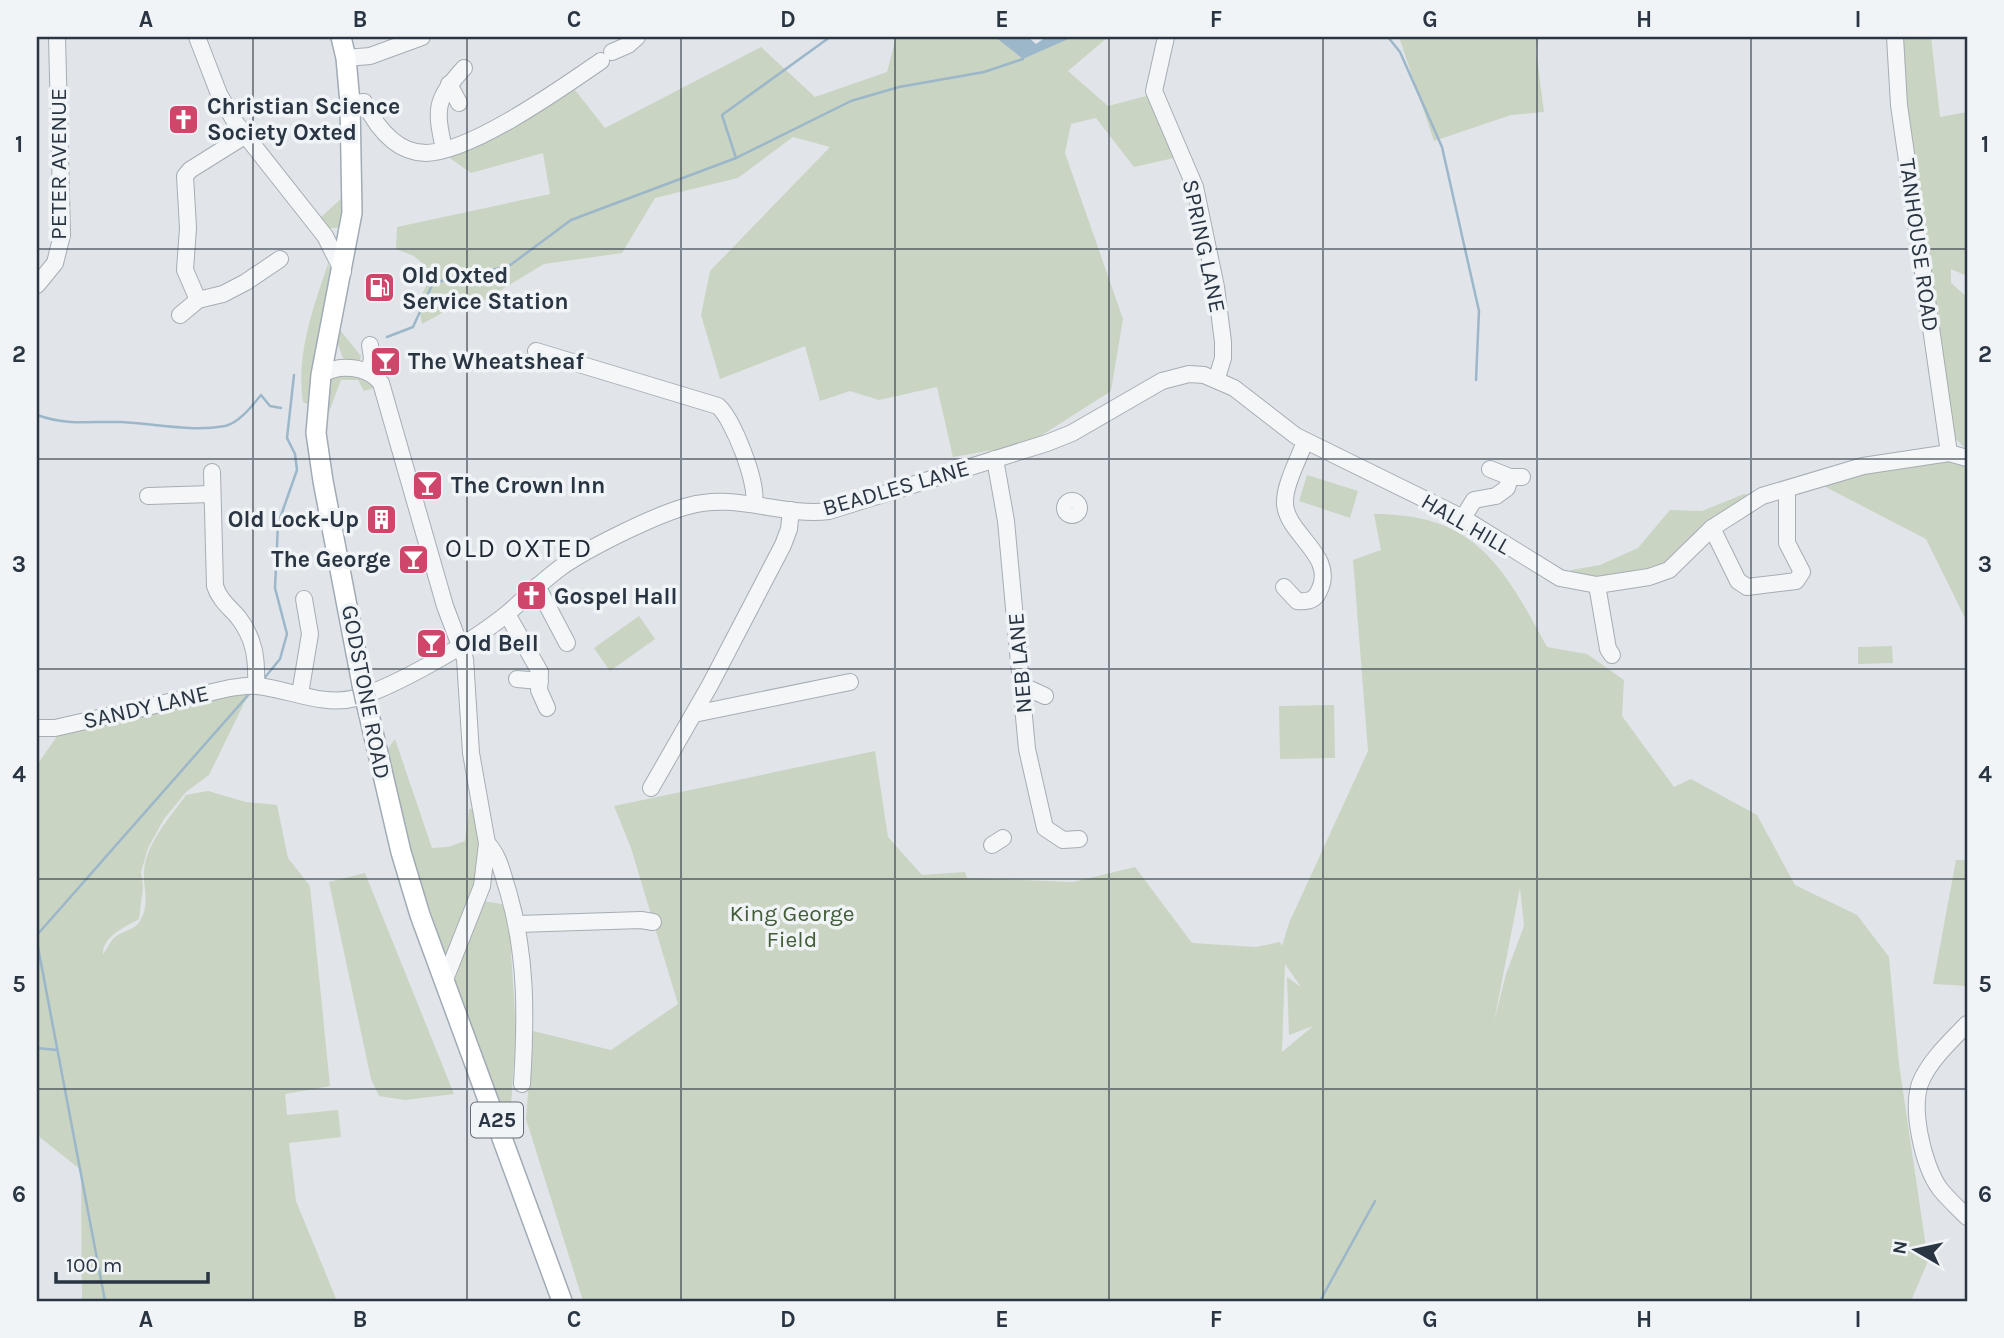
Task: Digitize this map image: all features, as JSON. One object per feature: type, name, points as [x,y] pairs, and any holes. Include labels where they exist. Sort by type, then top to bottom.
[{"type":"main road","name":"A25","points":[[341,37],[346,58],[350,103],[352,213],[343,272]]},
{"type":"main road","name":"GODSTONE ROAD","points":[[343,272],[321,375],[317,407],[318,454],[364,693],[401,852],[444,982],[562,1301]]},
{"type":"street","name":"PETER AVENUE","points":[[37,285],[55,263],[62,235],[57,37]]},
{"type":"street","points":[[197,37],[219,94],[246,135],[326,238],[343,272]]},
{"type":"street","points":[[346,58],[370,56],[422,37]]},
{"type":"street","points":[[350,103],[364,102],[383,134],[403,147],[425,153],[444,149],[513,119],[637,37]]},
{"type":"street","name":"SPRING LANE","points":[[1166,37],[1154,91],[1195,187],[1222,335],[1223,358],[1217,379]]},
{"type":"street","name":"TANHOUSE ROAD","points":[[1895,37],[1899,105],[1949,453]]},
{"type":"street","points":[[444,149],[436,114],[440,98],[464,68]]},
{"type":"street","points":[[449,84],[459,103]]},
{"type":"street","points":[[198,300],[185,270],[188,228],[185,176],[190,170],[246,135]]},
{"type":"street","points":[[326,238],[348,242]]},
{"type":"street","points":[[180,315],[198,300],[223,294],[246,282],[271,257]]},
{"type":"street","points":[[330,331],[338,358],[345,367]]},
{"type":"street","points":[[369,373],[370,345]]},
{"type":"street","points":[[536,351],[718,406],[725,415],[753,478],[754,503]]},
{"type":"street","points":[[321,375],[345,367],[369,373],[381,383],[445,606],[465,659],[471,753],[487,843],[482,886],[444,982]]},
{"type":"street","name":"HALL HILL","points":[[995,459],[1072,433],[1137,394],[1174,376],[1189,374],[1217,379],[1305,442],[1463,518],[1560,578],[1597,585],[1649,577],[1669,570],[1712,528],[1762,496],[1863,466],[1949,453]]},
{"type":"street","points":[[1284,586],[1297,601],[1307,602],[1317,597],[1322,586],[1318,559],[1288,515],[1284,502],[1305,442]]},
{"type":"street","points":[[1949,453],[1967,458]]},
{"type":"street","name":"BEADLES LANE","points":[[300,694],[332,701],[358,697],[461,645],[507,614],[537,586],[576,558],[679,509],[714,502],[830,511],[995,459]]},
{"type":"street","name":"NEB LANE","points":[[995,459],[1008,535],[1027,750],[1037,782],[1045,828],[1063,840],[1079,839]]},
{"type":"street","points":[[1463,518],[1474,500],[1496,496],[1516,477],[1490,469]]},
{"type":"street","points":[[212,472],[215,586],[219,597],[247,630],[254,647],[260,687]]},
{"type":"street","points":[[1712,528],[1738,581],[1746,587],[1796,581],[1802,572],[1787,544],[1787,490]]},
{"type":"street","points":[[148,496],[212,494]]},
{"type":"street","points":[[651,788],[710,685],[783,545],[789,529],[791,510]]},
{"type":"street","points":[[1597,585],[1608,649],[1612,655]]},
{"type":"street","points":[[537,586],[567,643]]},
{"type":"street","points":[[300,694],[310,634],[305,599]]},
{"type":"street","points":[[507,614],[540,672],[539,690],[547,708]]},
{"type":"street","points":[[517,679],[540,681]]},
{"type":"street","points":[[694,714],[850,681]]},
{"type":"street","points":[[710,685],[728,707]]},
{"type":"street","points":[[1021,685],[1045,696]]},
{"type":"street","name":"SANDY LANE","points":[[37,727],[55,728],[218,691],[260,687],[300,694]]},
{"type":"street","points":[[487,843],[496,853],[518,924],[527,1000],[522,1084]]},
{"type":"street","points":[[482,886],[509,895]]},
{"type":"street","points":[[518,924],[641,920],[653,922]]},
{"type":"street","points":[[1967,1024],[1934,1059],[1921,1080],[1914,1109],[1939,1188],[1967,1217]]},
{"type":"green space","points":[[896,37],[995,37],[1023,59],[1073,37],[1108,37],[1068,71],[1108,106],[1150,95],[1174,158],[1134,167],[1096,118],[1071,124],[1065,153],[1123,319],[1111,391],[1028,444],[953,457],[937,387],[879,400],[850,391],[820,401],[805,346],[720,379],[701,315],[710,271],[830,147],[793,137],[738,178],[655,198],[622,253],[544,264],[481,302],[457,305],[422,324],[418,302],[433,273],[414,256],[396,249],[397,227],[550,194],[543,153],[471,173],[447,156],[575,90],[605,128],[761,47],[815,97],[887,72]]},
{"type":"green space","points":[[1399,37],[1539,37],[1536,50],[1544,112],[1511,115],[1434,141]]},
{"type":"green space","points":[[1901,37],[1931,37],[1940,117],[1967,112],[1967,276],[1951,269],[1951,283],[1967,297],[1967,450],[1956,439],[1951,425],[1912,168]]},
{"type":"green space","points":[[344,196],[342,224],[337,228],[329,228],[320,218]]},
{"type":"green space","points":[[328,264],[335,281],[314,365],[308,404],[303,402],[301,384],[304,349]]},
{"type":"green space","points":[[340,330],[361,356],[359,364],[343,358],[336,339]]},
{"type":"green space","points":[[341,373],[373,381],[377,387],[364,391],[358,380],[341,380],[326,420],[328,379]]},
{"type":"green space","points":[[1949,453],[1953,467],[1952,461],[1967,458],[1967,622],[1926,539],[1814,481]]},
{"type":"green space","points":[[1307,475],[1358,491],[1350,518],[1299,501]]},
{"type":"green space","points":[[1744,494],[1750,495],[1724,512],[1678,552],[1654,568],[1623,577],[1568,576],[1571,570],[1600,565],[1638,548],[1670,510],[1702,511]]},
{"type":"green space","name":"King George Field","points":[[1374,514],[1409,516],[1438,523],[1462,535],[1482,550],[1516,592],[1547,647],[1587,654],[1624,680],[1622,716],[1674,787],[1691,779],[1757,815],[1795,885],[1857,915],[1889,957],[1899,1064],[1928,1261],[1911,1301],[583,1301],[526,1119],[533,1031],[611,1050],[678,1004],[631,848],[614,806],[875,751],[888,837],[922,875],[965,872],[967,878],[1073,882],[1135,867],[1192,943],[1256,947],[1280,942],[1282,946],[1289,923],[1368,751],[1353,560],[1381,550]],"holes":[[[1520,888],[1524,926],[1506,974],[1494,1022]],[[1285,964],[1301,987],[1287,977],[1289,1035],[1313,1026],[1282,1052]]]},
{"type":"green space","points":[[639,616],[655,639],[610,671],[594,648]]},
{"type":"green space","points":[[1892,646],[1893,663],[1858,664],[1858,647]]},
{"type":"green space","points":[[251,689],[209,775],[186,792],[164,819],[148,848],[141,872],[143,887],[139,919],[111,937],[103,954],[115,937],[139,923],[146,901],[144,871],[149,850],[186,795],[208,791],[246,802],[277,805],[288,858],[310,886],[330,1086],[285,1094],[287,1115],[338,1110],[341,1137],[289,1143],[296,1201],[337,1301],[82,1301],[81,1170],[37,1135],[37,765],[60,732]]},
{"type":"green space","points":[[1334,705],[1335,758],[1280,759],[1279,706]]},
{"type":"green space","points":[[395,739],[432,848],[448,847],[465,841],[469,809],[475,808],[480,847],[477,879],[446,957],[403,831],[382,757]]},
{"type":"green space","points":[[1956,860],[1967,860],[1967,986],[1933,984]]},
{"type":"green space","points":[[365,873],[454,1094],[405,1100],[379,1096],[371,1079],[329,882]]},
{"type":"green space","points":[[483,901],[508,905],[516,1031],[511,1106],[504,1113],[457,996],[455,975]]},
{"type":"water","points":[[995,37],[1028,37],[1036,44],[1046,37],[1073,37],[1023,59]]},
{"type":"waterway","points":[[736,158],[722,115],[830,37]]},
{"type":"waterway","points":[[1388,37],[1400,52],[1442,147],[1479,311],[1476,380]]},
{"type":"waterway","points":[[387,337],[413,327],[433,283],[509,266],[571,220],[736,158],[851,101],[899,87],[984,72],[1023,59]]},
{"type":"waterway","points":[[262,681],[280,659],[287,634],[275,588],[278,524],[297,470],[295,454],[287,438],[294,375]]},
{"type":"waterway","points":[[37,415],[69,422],[122,422],[212,428],[235,421],[245,414],[261,395],[270,406],[281,408]]},
{"type":"waterway","points":[[37,935],[250,693]]},
{"type":"waterway","points":[[37,942],[105,1301]]},
{"type":"waterway","points":[[37,1048],[57,1050]]},
{"type":"waterway","points":[[1320,1301],[1375,1201]]},
{"type":"place","name":"Christian Science Society Oxted","points":[[184,119]]},
{"type":"place","name":"Old Oxted Service Station","points":[[379,288]]},
{"type":"place","name":"The Wheatsheaf","points":[[385,361]]},
{"type":"place","name":"The Crown Inn","points":[[428,485]]},
{"type":"place","name":"Old Lock-Up","points":[[382,519]]},
{"type":"place","name":"The George","points":[[414,559]]},
{"type":"place","name":"Gospel Hall","points":[[531,596]]},
{"type":"place","name":"Old Bell","points":[[432,643]]},
{"type":"district","name":"OLD OXTED","points":[[519,548]]}]
